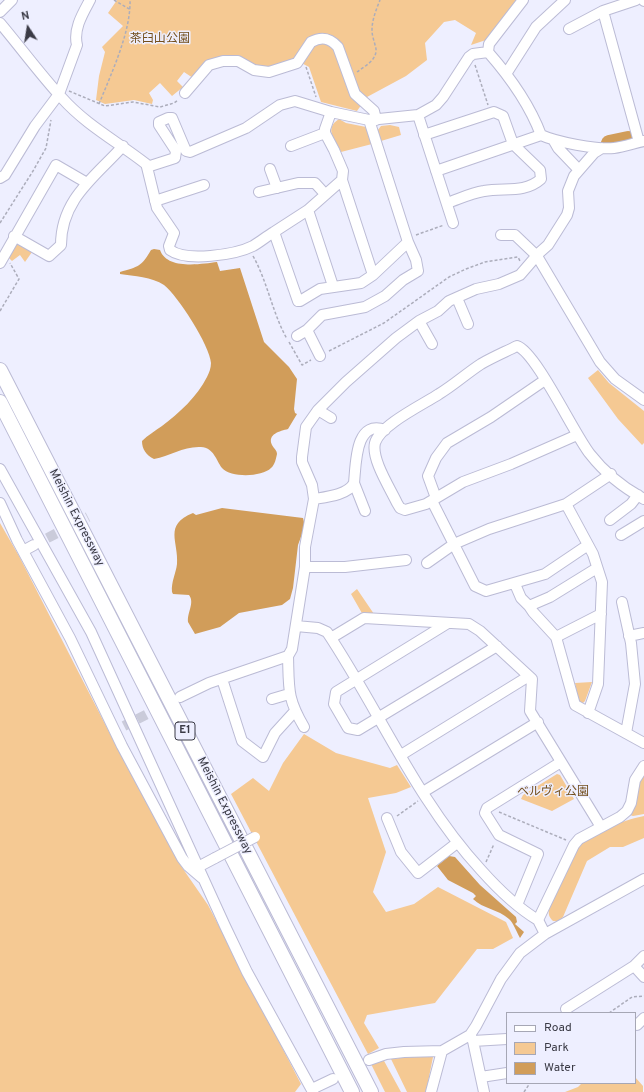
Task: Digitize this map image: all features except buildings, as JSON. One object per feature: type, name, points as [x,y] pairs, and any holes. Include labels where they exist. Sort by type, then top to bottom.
[{"type":"highway","name":"Meishin Expressway","points":[[0,370],[371,1092]]},
{"type":"highway","name":"Meishin Expressway","points":[[0,402],[352,1092]]},
{"type":"street","points":[[0,12],[12,0]]},
{"type":"street","points":[[0,178],[5,174],[35,126],[60,91],[77,44],[75,37],[77,29],[90,0]]},
{"type":"street","points":[[523,0],[489,44],[488,52],[528,105],[541,135],[554,141],[602,148],[615,148],[641,141],[603,11]]},
{"type":"street","points":[[506,74],[536,27],[565,0]]},
{"type":"street","points":[[570,29],[603,11],[636,0]]},
{"type":"street","points":[[0,23],[86,120],[146,164],[157,208],[174,233],[169,246],[170,250],[176,254],[206,256],[248,248],[308,210],[342,180]]},
{"type":"street","points":[[185,93],[189,82],[209,65],[223,61],[238,62],[264,73],[297,63],[311,42],[324,38],[333,42],[338,47],[355,94],[374,111],[373,120],[408,242],[416,260],[418,271],[403,280],[385,296],[365,307],[322,315],[307,330],[297,336]]},
{"type":"street","points":[[147,167],[175,158],[176,152],[159,125],[159,122],[168,118],[172,118],[186,151],[190,152],[246,128],[280,105],[295,101],[331,112],[373,120],[418,115],[436,105],[443,97],[469,57],[473,54],[488,52]]},
{"type":"street","points":[[331,112],[325,133],[334,150],[342,171],[342,180],[373,275]]},
{"type":"street","points":[[424,135],[494,112],[502,116],[514,144],[540,170],[541,179],[533,186],[520,190],[483,190],[447,203]]},
{"type":"street","points":[[418,115],[447,203],[451,223]]},
{"type":"street","points":[[291,146],[325,133]]},
{"type":"street","points":[[436,171],[541,135]]},
{"type":"street","points":[[554,141],[558,148],[578,170]]},
{"type":"street","points":[[14,236],[48,256],[61,245],[61,229],[73,199],[123,146]]},
{"type":"street","points":[[304,727],[288,694],[288,656],[294,644],[305,567],[305,547],[314,499],[312,485],[302,462],[306,427],[318,410],[346,382],[396,338],[419,321],[438,311],[449,301],[476,290],[514,279],[525,270],[548,244],[567,215],[569,208],[568,191],[578,170],[594,153],[602,148]]},
{"type":"street","points":[[2,258],[56,165],[87,183]]},
{"type":"street","points":[[270,169],[277,188]]},
{"type":"street","points":[[259,192],[298,183],[315,183],[325,194]]},
{"type":"street","points":[[155,201],[204,185]]},
{"type":"street","points":[[308,210],[333,286]]},
{"type":"street","points":[[274,232],[298,301],[300,302],[320,289],[361,283],[373,275],[408,242]]},
{"type":"street","points":[[501,235],[515,235],[536,256],[600,362],[615,379],[644,400]]},
{"type":"street","points":[[457,298],[468,324]]},
{"type":"street","points":[[419,321],[432,344]]},
{"type":"street","points":[[307,330],[320,356]]},
{"type":"street","points":[[577,435],[511,464],[463,482],[434,500],[415,509],[405,510],[400,508],[376,460],[376,440],[385,430],[411,410],[439,394],[481,364],[517,346],[522,348],[545,380],[577,435],[590,454],[611,474],[641,497],[610,520]]},
{"type":"street","points":[[545,380],[491,417],[447,443],[436,458],[428,476],[434,500],[475,586],[486,591],[515,584],[545,574],[588,545]]},
{"type":"street","points":[[318,410],[332,418]]},
{"type":"street","points":[[365,511],[354,483],[358,446],[367,431],[374,428],[385,430]]},
{"type":"street","points":[[0,469],[90,632],[247,972],[312,1091],[333,1078]]},
{"type":"street","points":[[427,563],[454,544],[489,529],[566,504],[611,474]]},
{"type":"street","points":[[314,499],[342,492],[352,487],[354,483]]},
{"type":"street","points":[[0,503],[23,551],[119,728],[182,858],[188,866],[204,879]]},
{"type":"street","points":[[566,504],[588,545],[598,568],[602,582],[598,684],[588,713]]},
{"type":"street","points":[[621,535],[644,521]]},
{"type":"street","points":[[23,551],[34,545]]},
{"type":"street","points":[[305,567],[345,567],[406,560]]},
{"type":"street","points":[[529,606],[550,597],[598,568]]},
{"type":"street","points":[[515,584],[521,598],[556,637],[575,705],[644,743]]},
{"type":"street","points":[[622,602],[629,636],[635,684],[626,733]]},
{"type":"street","points":[[556,637],[601,614]]},
{"type":"street","points":[[331,638],[364,618],[469,624],[480,631],[532,679],[530,711],[601,827]]},
{"type":"street","points":[[448,623],[336,692],[334,704],[348,728],[358,730],[497,646]]},
{"type":"street","points":[[296,626],[323,629],[331,638],[401,754],[422,796],[457,843],[482,871],[517,905],[538,920],[545,934]]},
{"type":"street","points":[[629,636],[644,633]]},
{"type":"street","points":[[180,697],[222,679],[288,656]]},
{"type":"street","points":[[401,754],[529,676]]},
{"type":"street","points":[[222,679],[242,741],[263,756],[274,733],[295,711]]},
{"type":"street","points":[[272,699],[288,694]]},
{"type":"street","points":[[422,796],[538,722]]},
{"type":"street","points":[[517,905],[538,854],[498,835],[486,813],[487,808],[561,762]]},
{"type":"street","points":[[538,920],[574,844],[579,839],[627,811],[631,803],[635,780],[644,766]]},
{"type":"street","points":[[388,820],[402,852],[418,873],[457,843]]},
{"type":"street","points":[[198,867],[255,837]]},
{"type":"street","points":[[484,1092],[471,1038],[501,979],[511,964],[525,949],[545,934],[644,879]]},
{"type":"street","points":[[566,1009],[634,966],[644,956]]},
{"type":"street","points":[[634,966],[644,977]]},
{"type":"street","points":[[369,1060],[392,1053],[442,1051],[471,1038],[506,1039]]},
{"type":"street","points":[[431,1092],[442,1051]]},
{"type":"street","points":[[481,1077],[506,1073]]},
{"type":"path","points":[[114,0],[131,10]]},
{"type":"path","points":[[99,104],[123,38],[131,10],[130,0]]},
{"type":"path","points":[[354,76],[375,56],[376,50],[372,31],[374,16],[380,0]]},
{"type":"path","points":[[297,63],[308,68],[318,107]]},
{"type":"path","points":[[477,68],[491,113]]},
{"type":"path","points":[[60,91],[105,106],[133,102],[160,106],[174,103],[185,93]]},
{"type":"path","points":[[0,223],[34,171],[46,148],[50,129],[51,103]]},
{"type":"path","points":[[419,234],[451,223]]},
{"type":"path","points":[[248,248],[260,268],[277,321],[302,365],[384,323],[449,277],[466,268],[485,262],[518,257],[525,270]]},
{"type":"path","points":[[0,311],[19,279],[2,258]]},
{"type":"path","points":[[388,820],[422,796]]},
{"type":"path","points":[[487,808],[529,823],[569,842]]},
{"type":"path","points":[[482,871],[498,835]]},
{"type":"path","points":[[610,1012],[632,997],[644,996]]},
{"type":"green space","name":"茶臼山公園","points":[[117,0],[519,0],[486,40],[471,45],[476,33],[455,20],[444,22],[425,43],[427,60],[406,76],[367,97],[357,111],[321,102],[309,67],[294,59],[266,69],[226,56],[193,78],[184,72],[177,81],[183,87],[172,96],[160,83],[149,93],[153,100],[152,104],[134,100],[105,104],[96,100],[99,76],[105,52],[102,47],[123,26],[108,13]]},
{"type":"green space","points":[[339,119],[346,123],[366,127],[372,144],[341,152],[331,131],[334,123]]},
{"type":"green space","points":[[390,125],[399,127],[401,135],[381,141],[377,131],[381,126]]},
{"type":"green space","points":[[18,243],[32,252],[25,262],[20,255],[12,261],[7,256],[14,245]]},
{"type":"green space","points":[[598,370],[609,383],[644,411],[644,443],[642,445],[618,419],[588,378]]},
{"type":"green space","points":[[0,523],[19,556],[125,763],[181,866],[208,905],[301,1084],[295,1092],[0,1092]]},
{"type":"green space","points":[[357,589],[374,614],[363,615],[351,594]]},
{"type":"green space","points":[[592,682],[585,701],[583,703],[579,702],[575,683]]},
{"type":"green space","points":[[304,734],[336,753],[390,768],[397,765],[411,787],[396,793],[368,798],[386,852],[373,892],[386,912],[414,904],[438,887],[506,922],[513,938],[493,949],[477,949],[435,1003],[367,1015],[364,1023],[379,1048],[368,1054],[231,794],[253,778],[269,791],[283,763]]},
{"type":"green space","points":[[644,773],[644,814],[633,816],[630,815],[635,805],[641,778]]},
{"type":"green space","name":"ベルヴィ公園","points":[[557,774],[560,775],[574,799],[552,811],[521,799],[523,795]]},
{"type":"green space","points":[[644,816],[644,838],[623,847],[610,847],[587,861],[563,917],[558,921],[553,921],[549,914],[550,906],[577,849],[599,832],[626,821]]},
{"type":"green space","points":[[433,1057],[426,1092],[407,1092],[391,1059]]},
{"type":"green space","points":[[383,1059],[401,1092],[385,1092],[370,1062]]},
{"type":"green space","points":[[636,1078],[643,1086],[643,1092],[565,1092],[578,1087],[581,1084],[636,1084]]},
{"type":"water","points":[[151,250],[160,250],[170,261],[177,263],[194,264],[217,262],[220,271],[240,268],[264,342],[289,367],[297,379],[294,409],[295,413],[297,414],[288,429],[275,434],[271,438],[272,445],[277,454],[273,465],[267,471],[254,475],[239,475],[226,471],[222,468],[212,452],[201,447],[189,448],[154,459],[147,454],[144,449],[142,441],[175,416],[187,404],[203,384],[211,365],[205,345],[185,310],[164,285],[143,277],[120,274],[120,272],[131,269],[142,263]]},
{"type":"water","points":[[222,508],[303,518],[305,526],[298,545],[293,588],[290,599],[282,605],[239,613],[220,627],[195,634],[188,622],[191,598],[189,595],[173,594],[172,592],[172,585],[177,564],[174,535],[175,529],[178,523],[193,513],[196,515]]},
{"type":"water","points":[[449,856],[455,857],[480,885],[516,917],[517,922],[515,924],[524,932],[520,938],[509,919],[477,902],[473,899],[476,896],[473,893],[448,880],[437,866]]},
{"type":"waterway","points":[[609,143],[628,139]]},
{"type":"tunnel","points":[[34,545],[88,517]]},
{"type":"tunnel","points":[[124,726],[163,706]]}]
